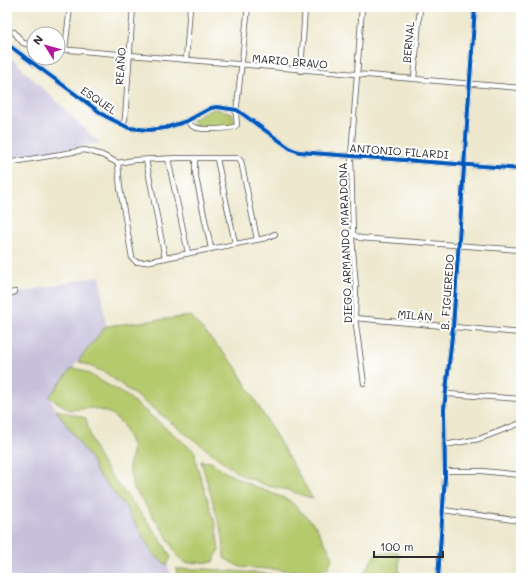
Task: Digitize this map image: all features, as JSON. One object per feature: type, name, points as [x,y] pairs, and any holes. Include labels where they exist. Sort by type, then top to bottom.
[{"type":"street","points":[[66,41],[70,7]]},
{"type":"street","name":"REAÑO","points":[[123,125],[125,118],[133,7]]},
{"type":"street","points":[[186,60],[190,7]]},
{"type":"street","points":[[187,121],[196,128],[233,128],[237,124],[237,110],[248,7]]},
{"type":"street","points":[[301,71],[305,7]]},
{"type":"street","name":"DIEGO ARMANDO MARADONA","points":[[362,7],[351,156],[352,242],[356,288],[355,318],[364,383]]},
{"type":"street","name":"BERNAL","points":[[414,79],[420,7]]},
{"type":"street","name":"B. FIGUEREDO","points":[[438,578],[445,470],[443,418],[447,394],[453,327],[471,84],[475,7]]},
{"type":"street","points":[[14,32],[23,43],[26,44]]},
{"type":"street","name":"ESQUEL","points":[[7,44],[104,116],[133,129],[156,130],[187,121],[214,107],[237,110],[291,149],[299,152]]},
{"type":"street","name":"MARIO BRAVO","points":[[66,49],[242,66],[521,88]]},
{"type":"street","points":[[7,162],[85,150],[102,155],[118,163],[168,159],[238,158],[241,161],[257,239]]},
{"type":"street","name":"ANTONIO FILARDI","points":[[299,152],[521,169]]},
{"type":"street","points":[[168,159],[188,253]]},
{"type":"street","points":[[195,159],[195,173],[211,248]]},
{"type":"street","points":[[218,159],[235,243]]},
{"type":"street","points":[[146,160],[166,258]]},
{"type":"street","points":[[118,163],[120,188],[132,258],[140,262],[166,258],[275,234]]},
{"type":"street","points":[[353,234],[360,238],[521,250]]},
{"type":"street","points":[[7,294],[15,292]]},
{"type":"street","name":"MILÁN","points":[[355,318],[521,333]]},
{"type":"street","points":[[447,394],[521,399]]},
{"type":"street","points":[[444,445],[479,439],[521,423]]},
{"type":"street","points":[[445,470],[482,471],[521,475]]},
{"type":"street","points":[[442,510],[521,521]]},
{"type":"shaded area","points":[[7,54],[100,143],[7,158]]},
{"type":"shaded area","points":[[100,276],[106,326],[49,397],[56,410],[93,462],[96,472],[125,506],[153,554],[167,565],[173,578],[7,578],[7,295]]},
{"type":"green space","points":[[216,109],[232,113],[235,125],[199,127],[193,123],[192,120],[208,111]]},
{"type":"green space","points":[[191,316],[235,366],[313,499],[288,490],[268,486],[239,474],[106,373],[78,361],[106,326]]},
{"type":"green space","points":[[72,368],[82,370],[127,396],[195,452],[196,463],[216,526],[219,550],[213,562],[186,563],[177,556],[166,535],[133,487],[129,467],[133,447],[123,425],[112,414],[93,408],[70,410],[49,397]]},
{"type":"green space","points":[[56,410],[86,418],[88,429],[98,456],[163,544],[171,557],[167,565],[153,554],[125,506],[96,472],[93,462]]},
{"type":"green space","points":[[201,461],[211,462],[223,471],[251,485],[289,500],[315,525],[333,557],[327,569],[310,572],[240,567],[224,558],[223,537]]},
{"type":"green space","points":[[397,552],[399,555],[399,578],[361,578],[375,554]]},
{"type":"green space","points":[[176,569],[205,569],[320,578],[178,578]]},
{"type":"cycle path","points":[[438,578],[445,477],[444,409],[453,327],[475,7]]},
{"type":"cycle path","points":[[7,44],[105,116],[129,128],[149,130],[165,128],[187,121],[211,108],[217,107],[237,110],[291,149],[299,152],[521,169]]}]
